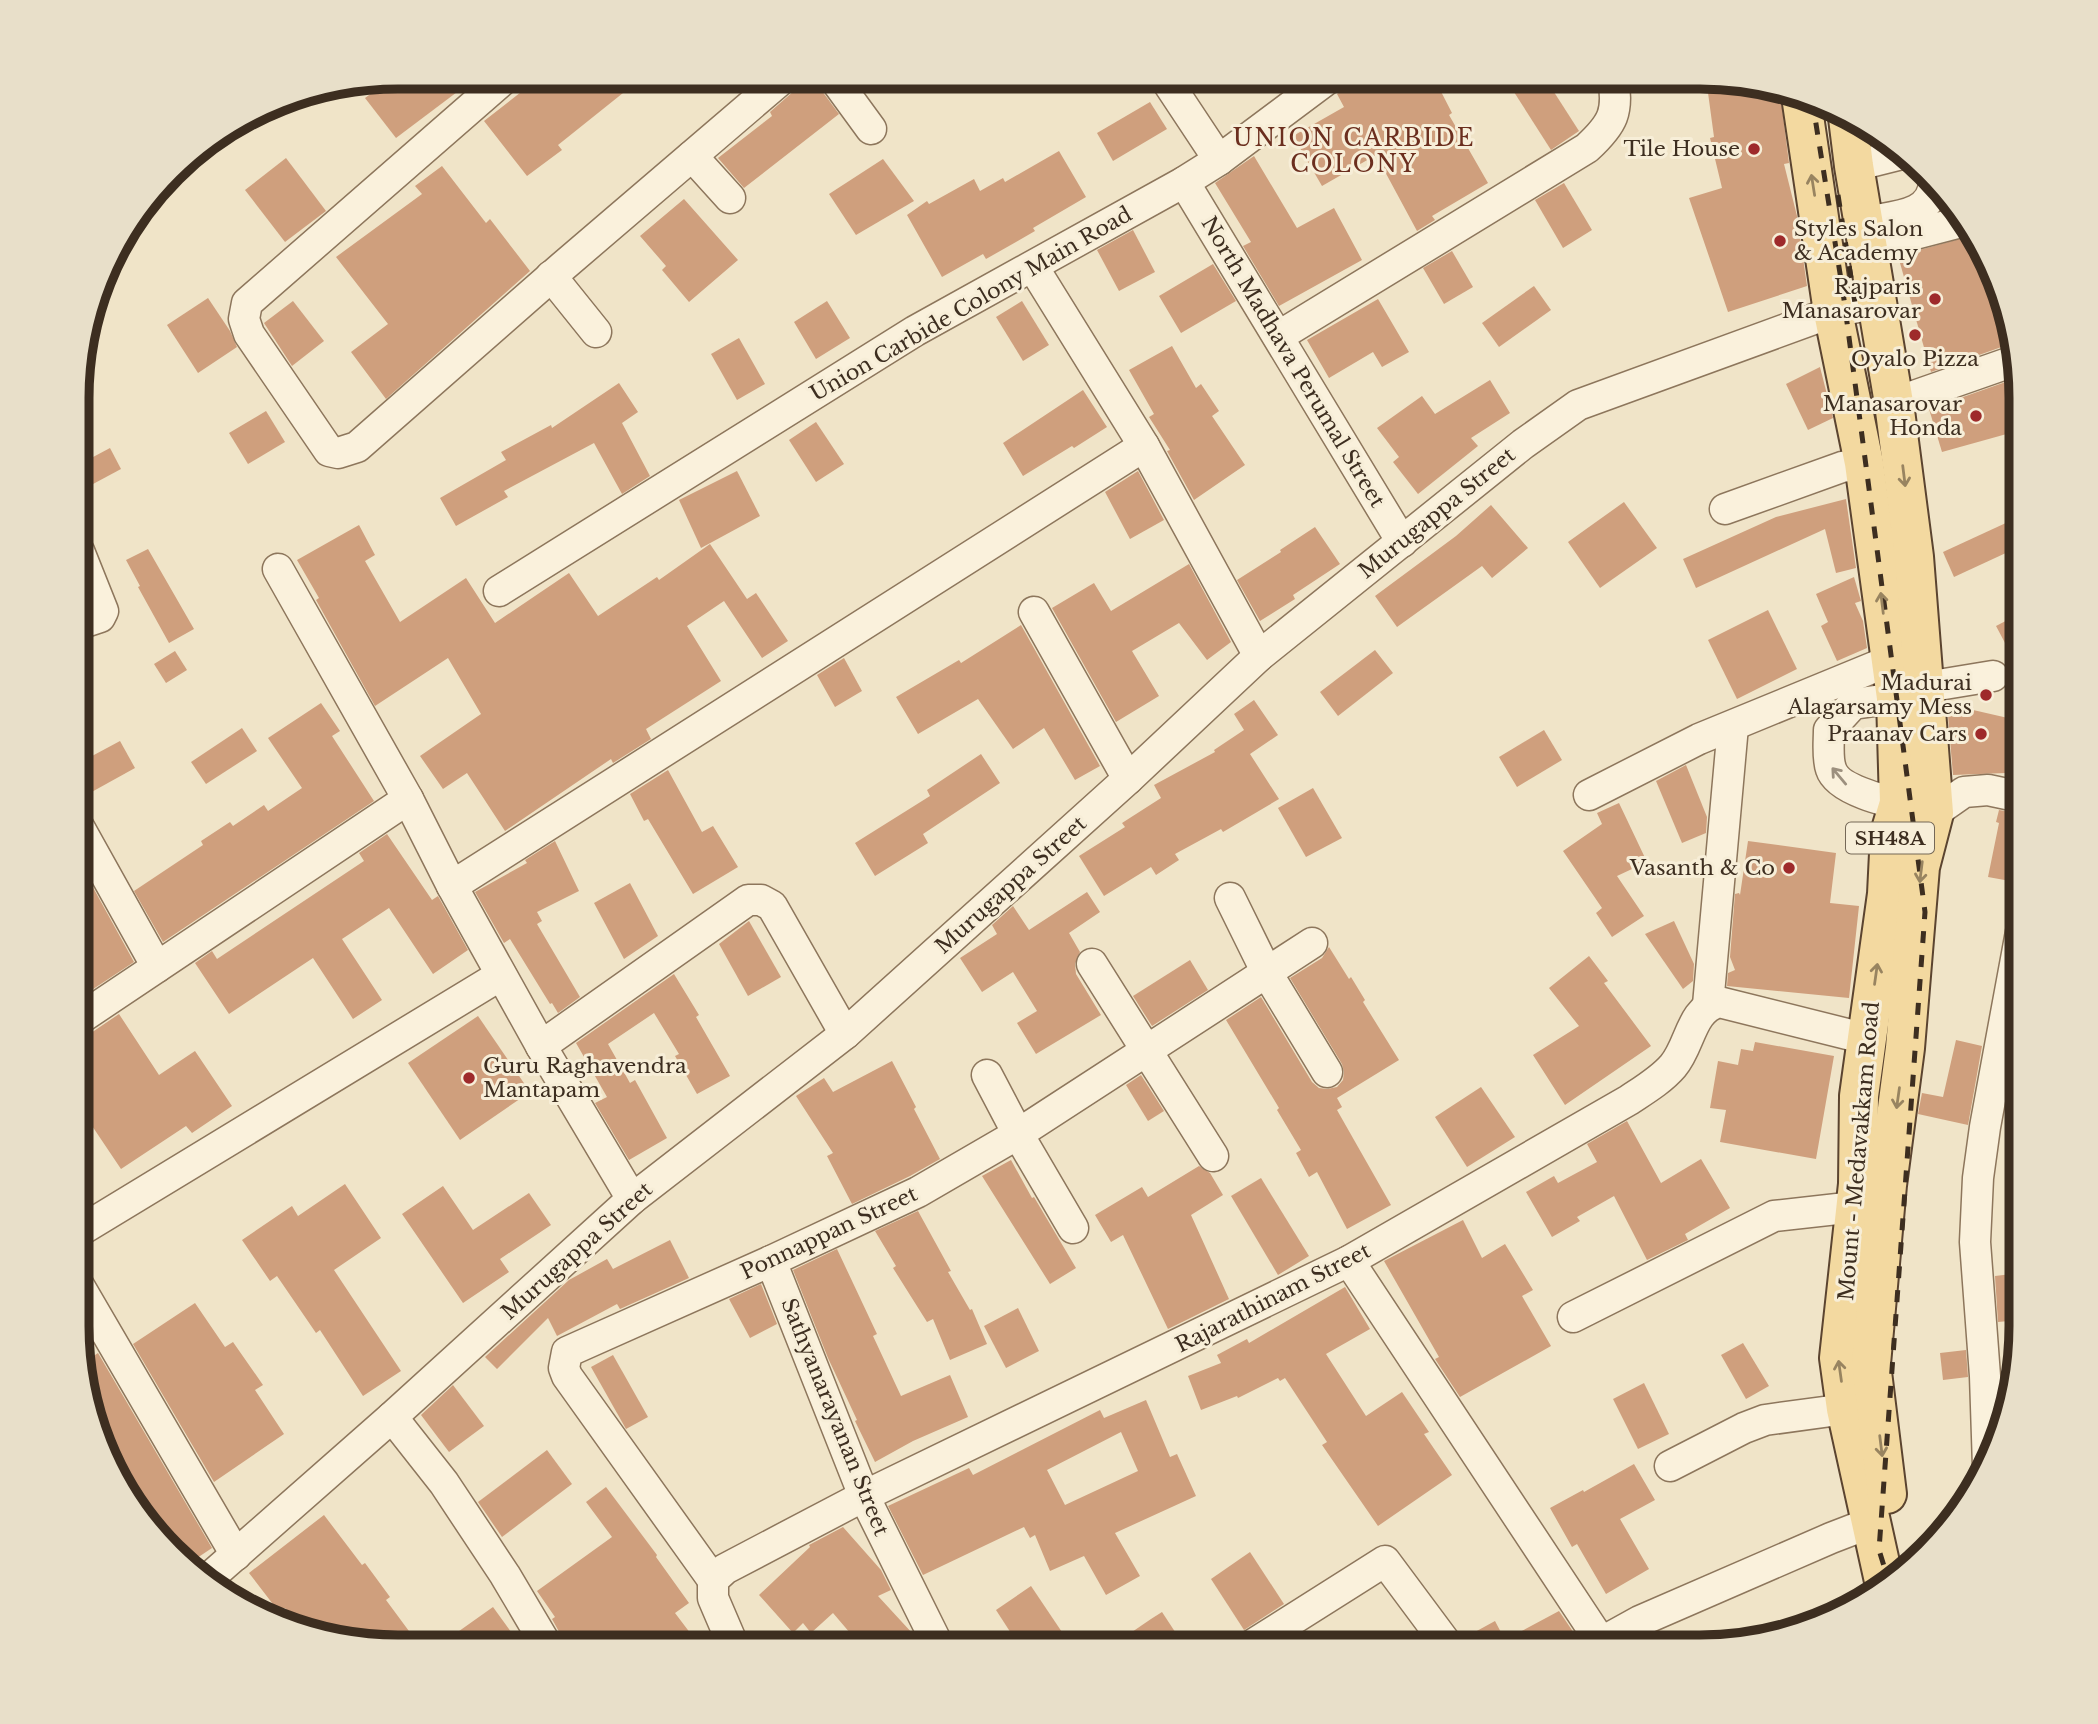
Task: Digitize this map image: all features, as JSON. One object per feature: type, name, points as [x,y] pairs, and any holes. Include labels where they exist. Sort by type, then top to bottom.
[{"type":"main road","name":"Mount - Medavakkam Road","points":[[1803,107],[1833,312],[1864,463],[1889,661],[1911,692]]},
{"type":"main road","name":"Mount - Medavakkam Road","points":[[1858,142],[1867,234],[1894,403],[1914,557],[1911,692],[1920,867],[1905,1048],[1886,1185],[1871,1364],[1889,1516],[1902,1559]]},
{"type":"main road","name":"Mount - Medavakkam Road","points":[[1883,1575],[1846,1409],[1839,1358],[1855,1207],[1859,1096],[1887,894],[1890,833],[1916,808]]},
{"type":"street","points":[[492,89],[247,303],[244,318],[249,334],[330,451],[338,453],[357,447],[551,276],[770,89]]},
{"type":"street","points":[[842,89],[871,129]]},
{"type":"street","points":[[1172,89],[1219,160]]},
{"type":"street","name":"Union Carbide Colony Main Road","points":[[499,591],[915,331],[1184,182],[1219,160],[1315,89]]},
{"type":"street","points":[[1279,336],[1587,148],[1613,118],[1615,89]]},
{"type":"street","points":[[1858,142],[1881,148]]},
{"type":"street","points":[[692,156],[730,198]]},
{"type":"street","name":"North Madhava Perumal Street","points":[[1184,182],[1402,542]]},
{"type":"street","points":[[1867,234],[1921,209],[1932,195]]},
{"type":"street","points":[[1867,234],[1954,223]]},
{"type":"street","points":[[1033,267],[1144,446],[1259,656]]},
{"type":"street","points":[[551,276],[596,332]]},
{"type":"street","name":"Murugappa Street","points":[[214,1574],[393,1417],[632,1199],[845,1034],[1128,779],[1259,656],[1523,444],[1578,405],[1833,312],[1877,303]]},
{"type":"street","points":[[1894,403],[2007,364]]},
{"type":"street","points":[[452,886],[1144,446]]},
{"type":"street","points":[[1725,509],[1842,467],[1864,463]]},
{"type":"street","points":[[278,569],[408,799],[501,975],[632,1199]]},
{"type":"street","points":[[89,576],[103,611],[100,617],[89,621]]},
{"type":"street","points":[[1034,612],[1128,779]]},
{"type":"street","points":[[1589,795],[1699,739],[1889,661]]},
{"type":"street","points":[[1993,676],[1853,704],[1829,730],[1831,769],[1853,790],[1916,808],[1964,792],[1988,790],[2009,794]]},
{"type":"street","points":[[1733,726],[1708,1005],[1719,1002],[1867,1039]]},
{"type":"street","points":[[89,1013],[408,799]]},
{"type":"street","points":[[89,845],[157,967]]},
{"type":"street","points":[[1230,898],[1267,973],[1327,1072]]},
{"type":"street","points":[[541,1046],[748,900],[761,900],[772,906],[845,1034]]},
{"type":"street","name":"Ponnappan Street","points":[[712,1580],[567,1376],[564,1358],[572,1348],[771,1261],[918,1192],[1018,1134],[1312,943]]},
{"type":"street","points":[[1092,964],[1213,1156]]},
{"type":"street","points":[[89,1225],[501,975]]},
{"type":"street","points":[[1987,1438],[1975,1242],[1978,1178],[2009,1001]]},
{"type":"street","name":"Rajarathinam Street","points":[[712,1580],[739,1561],[864,1496],[1349,1261],[1618,1107],[1659,1080],[1675,1065],[1700,1013],[1708,1005]]},
{"type":"street","points":[[987,1075],[1073,1228]]},
{"type":"street","points":[[1573,1317],[1774,1216],[1855,1207]]},
{"type":"street","name":"Sathyanarayanan Street","points":[[771,1261],[864,1496],[933,1635]]},
{"type":"street","points":[[1349,1261],[1591,1635]]},
{"type":"street","points":[[89,1303],[236,1555]]},
{"type":"street","points":[[1670,1466],[1765,1420],[1846,1409]]},
{"type":"street","points":[[393,1417],[444,1483],[505,1575],[540,1635]]},
{"type":"street","points":[[1614,1635],[1653,1615],[1870,1523]]},
{"type":"street","points":[[1268,1635],[1385,1562],[1440,1635]]},
{"type":"street","points":[[712,1580],[713,1598],[729,1635]]},
{"type":"building","points":[[461,89],[396,138],[365,98],[378,90]]},
{"type":"building","points":[[525,89],[628,89],[558,145],[562,150],[527,176],[484,121]]},
{"type":"building","points":[[820,89],[839,114],[744,188],[718,158],[772,116],[770,112],[795,90]]},
{"type":"building","points":[[1346,89],[1440,89],[1452,113],[1449,115],[1488,183],[1432,216],[1435,220],[1417,231],[1376,155],[1322,186],[1293,136],[1344,107],[1337,94]]},
{"type":"building","points":[[1512,89],[1552,89],[1579,131],[1551,150]]},
{"type":"building","points":[[1708,89],[1740,92],[1781,100],[1789,163],[1784,164],[1797,216],[1807,286],[1728,312],[1689,198],[1722,188],[1710,138],[1714,137]]},
{"type":"building","points":[[1150,102],[1167,129],[1113,161],[1097,133]]},
{"type":"building","points":[[1059,151],[1086,197],[986,259],[983,254],[942,277],[907,215],[927,201],[929,204],[974,179],[980,191],[1003,178],[1005,182]]},
{"type":"building","points":[[1254,156],[1297,228],[1334,208],[1362,260],[1279,306],[1243,246],[1251,242],[1215,183]]},
{"type":"building","points":[[286,158],[326,211],[285,242],[245,190]]},
{"type":"building","points":[[883,159],[914,201],[856,235],[829,194]]},
{"type":"building","points":[[442,166],[486,223],[490,219],[530,271],[386,399],[351,352],[388,324],[336,257],[422,194],[415,186]]},
{"type":"building","points":[[1564,183],[1592,230],[1563,248],[1535,200]]},
{"type":"building","points":[[684,199],[738,260],[689,302],[662,270],[666,266],[640,236]]},
{"type":"building","points":[[1133,230],[1155,272],[1119,291],[1097,250]]},
{"type":"building","name":"Rajparis Manasarovar","points":[[1963,238],[1985,280],[2004,346],[1931,372],[1898,256]]},
{"type":"building","points":[[1452,251],[1473,287],[1444,304],[1423,268]]},
{"type":"building","points":[[1213,264],[1236,301],[1181,333],[1159,296]]},
{"type":"building","points":[[1534,286],[1551,310],[1499,347],[1482,323]]},
{"type":"building","points":[[208,298],[230,331],[237,347],[198,373],[167,325]]},
{"type":"building","points":[[1378,299],[1409,352],[1382,367],[1373,352],[1329,378],[1307,340]]},
{"type":"building","points":[[293,301],[324,341],[292,366],[264,323]]},
{"type":"building","points":[[827,301],[850,338],[816,359],[794,322]]},
{"type":"building","points":[[1022,301],[1049,345],[1023,361],[996,317]]},
{"type":"building","points":[[739,338],[765,384],[737,400],[711,354]]},
{"type":"building","points":[[1172,346],[1196,388],[1201,384],[1219,411],[1212,416],[1245,465],[1194,500],[1167,451],[1170,450],[1149,417],[1154,414],[1129,370]]},
{"type":"building","points":[[1820,367],[1833,418],[1808,430],[1786,384]]},
{"type":"building","points":[[1490,380],[1510,413],[1471,438],[1478,446],[1418,494],[1393,462],[1399,457],[1377,428],[1422,396],[1435,414]]},
{"type":"building","name":"Manasarovar Honda","points":[[2008,381],[2009,433],[1942,452],[1929,409]]},
{"type":"building","points":[[619,383],[638,412],[622,423],[650,476],[622,494],[594,443],[504,491],[508,497],[456,526],[440,498],[506,460],[501,452],[551,425],[552,428]]},
{"type":"building","points":[[1083,390],[1107,427],[1023,476],[1003,443]]},
{"type":"building","points":[[266,411],[285,442],[248,464],[229,433]]},
{"type":"building","points":[[816,422],[844,464],[816,482],[789,440]]},
{"type":"building","points":[[110,448],[121,469],[89,486],[89,459]]},
{"type":"building","points":[[737,471],[760,516],[701,548],[679,500]]},
{"type":"building","points":[[1138,471],[1164,520],[1130,539],[1105,492]]},
{"type":"building","points":[[1846,499],[1856,568],[1836,573],[1825,529],[1696,588],[1683,559],[1776,517]]},
{"type":"building","points":[[1624,502],[1657,548],[1600,588],[1568,542]]},
{"type":"building","points":[[1491,505],[1528,548],[1492,578],[1482,566],[1397,627],[1375,596],[1456,536]]},
{"type":"building","points":[[2009,522],[2009,552],[1954,577],[1943,552]]},
{"type":"building","points":[[359,525],[375,555],[365,561],[400,622],[466,578],[495,623],[569,573],[598,616],[657,577],[659,580],[710,544],[747,599],[756,593],[788,641],[762,658],[724,601],[687,626],[721,681],[646,729],[651,739],[613,763],[611,759],[505,831],[467,773],[443,789],[420,756],[481,714],[448,658],[375,706],[316,600],[319,598],[297,560]]},
{"type":"building","points":[[1315,527],[1340,564],[1293,595],[1295,599],[1260,621],[1237,580]]},
{"type":"building","points":[[148,549],[194,629],[169,643],[126,560]]},
{"type":"building","points":[[1189,564],[1231,642],[1207,660],[1179,623],[1132,651],[1159,696],[1116,722],[1052,608],[1094,583],[1111,611]]},
{"type":"building","points":[[1854,577],[1861,601],[1855,603],[1863,621],[1867,648],[1837,661],[1821,626],[1828,622],[1816,594]]},
{"type":"building","points":[[1768,610],[1797,669],[1737,699],[1708,640]]},
{"type":"building","points":[[2009,619],[2009,650],[1996,626]]},
{"type":"building","points":[[1021,625],[1100,766],[1075,780],[1044,728],[1013,749],[978,699],[918,734],[896,697],[959,660],[961,663]]},
{"type":"building","points":[[1375,650],[1393,673],[1338,716],[1320,692]]},
{"type":"building","points":[[175,651],[187,670],[166,683],[154,664]]},
{"type":"building","points":[[844,658],[862,691],[835,707],[817,675]]},
{"type":"building","points":[[1254,700],[1278,735],[1250,754],[1279,799],[1223,832],[1221,829],[1175,854],[1179,860],[1156,875],[1151,867],[1104,896],[1079,856],[1125,827],[1122,823],[1161,798],[1154,785],[1215,752],[1214,750],[1244,730],[1234,714]]},
{"type":"building","points":[[321,703],[340,731],[332,736],[374,801],[163,942],[134,891],[203,845],[201,841],[230,822],[233,826],[264,805],[268,811],[302,788],[268,738]]},
{"type":"building","name":"Praanav Cars","points":[[1947,704],[2009,718],[2009,767],[2006,773],[1953,775]]},
{"type":"building","points":[[242,728],[257,751],[206,784],[191,762]]},
{"type":"building","points":[[1544,730],[1562,760],[1517,787],[1499,757]]},
{"type":"building","points":[[120,741],[135,768],[89,793],[89,758]]},
{"type":"building","points":[[981,754],[1000,783],[923,834],[928,843],[875,876],[855,843],[930,796],[927,790]]},
{"type":"building","points":[[1686,765],[1707,817],[1706,833],[1682,843],[1656,781]]},
{"type":"building","points":[[668,770],[702,832],[713,826],[738,867],[693,894],[648,819],[644,821],[630,794]]},
{"type":"building","points":[[1313,788],[1342,838],[1306,857],[1278,808]]},
{"type":"building","points":[[1619,803],[1647,862],[1617,876],[1644,916],[1612,937],[1596,913],[1602,908],[1563,851],[1602,824],[1597,813]]},
{"type":"building","points":[[1999,810],[2009,812],[2009,881],[1988,877],[1999,823],[1996,822]]},
{"type":"building","points":[[387,834],[432,900],[438,896],[468,950],[433,974],[389,908],[342,939],[382,1000],[353,1019],[313,958],[229,1014],[195,963],[212,951],[217,959],[364,861],[359,853]]},
{"type":"building","points":[[555,841],[579,891],[537,912],[542,921],[537,924],[580,997],[558,1013],[510,939],[504,943],[475,892],[527,863],[525,860]]},
{"type":"building","points":[[1748,841],[1836,853],[1830,903],[1859,906],[1849,998],[1727,986],[1728,973],[1735,970],[1730,957],[1735,894],[1740,895]]},
{"type":"building","points":[[89,880],[134,962],[89,992]]},
{"type":"building","points":[[630,883],[658,936],[624,959],[594,903]]},
{"type":"building","points":[[1087,892],[1100,912],[1069,933],[1080,952],[1075,964],[1076,974],[1101,1015],[1036,1054],[1017,1023],[1037,1011],[1013,972],[982,992],[960,958],[997,934],[992,925],[1013,906],[1029,930]]},
{"type":"building","points":[[749,921],[781,977],[748,996],[719,944]]},
{"type":"building","points":[[1674,921],[1694,964],[1693,981],[1683,989],[1645,934]]},
{"type":"building","points":[[1329,947],[1349,979],[1351,977],[1365,1000],[1363,1002],[1399,1060],[1337,1098],[1342,1107],[1337,1110],[1391,1205],[1347,1229],[1317,1172],[1309,1177],[1296,1153],[1301,1150],[1277,1110],[1279,1108],[1226,1020],[1261,997],[1312,1082],[1319,1088],[1337,1087],[1343,1080],[1342,1064],[1290,978],[1322,958]]},
{"type":"building","points":[[1589,956],[1608,981],[1604,983],[1651,1046],[1565,1105],[1533,1055],[1579,1026],[1549,988]]},
{"type":"building","points":[[1190,960],[1208,990],[1152,1026],[1133,996]]},
{"type":"building","points":[[674,974],[699,1015],[696,1017],[730,1076],[697,1094],[675,1056],[679,1054],[654,1013],[608,1044],[630,1083],[635,1080],[667,1138],[629,1160],[595,1103],[607,1097],[576,1043]]},
{"type":"building","points":[[119,1014],[159,1075],[195,1051],[232,1106],[192,1133],[186,1126],[121,1169],[89,1121],[89,1034]]},
{"type":"building","name":"Guru Raghavendra Mantapam","points":[[478,1016],[530,1092],[460,1140],[408,1063]]},
{"type":"building","points":[[1956,1040],[1982,1046],[1968,1125],[1918,1114],[1922,1093],[1943,1097]]},
{"type":"building","points":[[1755,1042],[1834,1056],[1816,1159],[1720,1142],[1726,1110],[1710,1108],[1718,1061],[1738,1065],[1741,1049],[1753,1051]]},
{"type":"building","points":[[892,1061],[940,1159],[852,1204],[827,1156],[833,1153],[796,1096],[824,1078],[833,1092]]},
{"type":"building","points":[[1141,1075],[1164,1111],[1148,1121],[1126,1085]]},
{"type":"building","points":[[1481,1087],[1515,1137],[1467,1167],[1435,1117]]},
{"type":"building","points":[[1627,1121],[1661,1183],[1701,1159],[1730,1208],[1685,1234],[1688,1240],[1647,1260],[1614,1196],[1577,1217],[1580,1221],[1552,1237],[1526,1192],[1554,1176],[1558,1183],[1597,1162],[1587,1144]]},
{"type":"building","points":[[1011,1160],[1076,1268],[1050,1284],[982,1176]]},
{"type":"building","points":[[1199,1166],[1210,1173],[1223,1195],[1191,1215],[1229,1299],[1168,1329],[1123,1235],[1111,1242],[1095,1215],[1142,1187],[1148,1197]]},
{"type":"building","points":[[1261,1178],[1309,1256],[1278,1275],[1231,1196]]},
{"type":"building","points":[[345,1184],[381,1238],[334,1270],[401,1371],[363,1396],[320,1330],[316,1333],[277,1276],[270,1281],[242,1240],[292,1206],[298,1216]]},
{"type":"building","points":[[443,1186],[473,1230],[529,1193],[551,1225],[500,1259],[509,1272],[463,1303],[402,1214]]},
{"type":"building","points":[[918,1211],[951,1271],[948,1272],[970,1310],[972,1309],[987,1344],[950,1360],[933,1319],[927,1322],[893,1268],[896,1266],[875,1231]]},
{"type":"building","points":[[1463,1220],[1482,1258],[1505,1244],[1533,1290],[1522,1296],[1551,1346],[1460,1397],[1435,1359],[1439,1357],[1384,1261]]},
{"type":"building","points":[[670,1240],[689,1278],[620,1309],[617,1304],[557,1336],[548,1318],[497,1369],[485,1357],[569,1280],[607,1259],[613,1269]]},
{"type":"building","points":[[837,1249],[877,1334],[873,1336],[901,1396],[950,1375],[968,1417],[913,1441],[875,1462],[828,1358],[793,1270]]},
{"type":"building","points":[[2009,1274],[2009,1321],[1998,1322],[1995,1276]]},
{"type":"building","points":[[761,1284],[777,1324],[750,1338],[729,1299]]},
{"type":"building","points":[[1345,1287],[1370,1329],[1326,1354],[1366,1416],[1402,1392],[1429,1432],[1424,1434],[1452,1475],[1378,1526],[1322,1445],[1327,1442],[1285,1378],[1280,1381],[1278,1378],[1238,1398],[1237,1396],[1201,1410],[1188,1376],[1221,1363],[1217,1355],[1247,1339],[1249,1343]]},
{"type":"building","points":[[195,1303],[225,1347],[233,1342],[263,1385],[255,1390],[284,1434],[214,1482],[133,1344]]},
{"type":"building","points":[[1018,1308],[1039,1351],[1006,1368],[984,1326]]},
{"type":"building","points":[[1743,1343],[1769,1386],[1746,1399],[1721,1355]]},
{"type":"building","points":[[1966,1350],[1968,1377],[1943,1380],[1940,1353]]},
{"type":"building","points":[[98,1353],[212,1548],[196,1559],[153,1514],[121,1462],[100,1406],[91,1358]]},
{"type":"building","points":[[613,1355],[648,1417],[626,1429],[591,1367]]},
{"type":"building","points":[[1644,1383],[1669,1434],[1638,1449],[1613,1399]]},
{"type":"building","points":[[453,1385],[484,1426],[449,1452],[421,1415]]},
{"type":"building","points":[[1146,1400],[1170,1457],[1177,1454],[1196,1496],[1115,1533],[1140,1576],[1106,1595],[1084,1556],[1050,1571],[1035,1535],[1030,1538],[1024,1527],[923,1575],[888,1506],[969,1468],[973,1475],[1100,1410],[1104,1418]],"holes":[[[1121,1432],[1138,1471],[1065,1505],[1047,1470]]]},
{"type":"building","points":[[547,1450],[572,1484],[502,1537],[478,1502]]},
{"type":"building","points":[[1634,1464],[1655,1500],[1620,1519],[1649,1569],[1606,1594],[1577,1544],[1572,1547],[1550,1508]]},
{"type":"building","points":[[606,1487],[689,1603],[675,1613],[692,1635],[561,1635],[552,1619],[555,1617],[537,1591],[612,1537],[586,1502]]},
{"type":"building","points":[[324,1515],[390,1597],[386,1600],[412,1635],[338,1629],[290,1615],[285,1608],[280,1611],[249,1573]]},
{"type":"building","points":[[843,1527],[881,1570],[891,1590],[878,1596],[913,1635],[852,1635],[833,1613],[811,1633],[803,1623],[793,1633],[759,1595],[810,1547],[809,1545]]},
{"type":"building","points":[[1250,1552],[1284,1604],[1244,1630],[1211,1579]]},
{"type":"building","points":[[1031,1586],[1064,1635],[1012,1635],[996,1610]]},
{"type":"building","points":[[493,1607],[513,1635],[454,1635]]},
{"type":"building","points":[[1559,1611],[1575,1635],[1514,1635]]},
{"type":"building","points":[[1162,1612],[1177,1635],[1128,1635]]},
{"type":"building","points":[[1495,1621],[1502,1635],[1469,1635]]},
{"type":"railway","points":[[1814,112],[1843,292],[1925,912],[1879,1550],[1886,1572]]},
{"type":"railway","points":[[1838,195],[1857,316]]},
{"type":"place","name":"Tile House","points":[[1754,149]]},
{"type":"place","name":"Styles Salon & Academy","points":[[1780,241]]},
{"type":"place","name":"Rajparis Manasarovar","points":[[1935,299]]},
{"type":"place","name":"Oyalo Pizza","points":[[1915,335]]},
{"type":"place","name":"Manasarovar Honda","points":[[1976,416]]},
{"type":"place","name":"Madurai Alagarsamy Mess","points":[[1986,695]]},
{"type":"place","name":"Praanav Cars","points":[[1981,734]]},
{"type":"place","name":"Vasanth & Co","points":[[1789,868]]},
{"type":"place","name":"Guru Raghavendra Mantapam","points":[[469,1078]]},
{"type":"district","name":"UNION CARBIDE COLONY","points":[[1354,151]]}]
